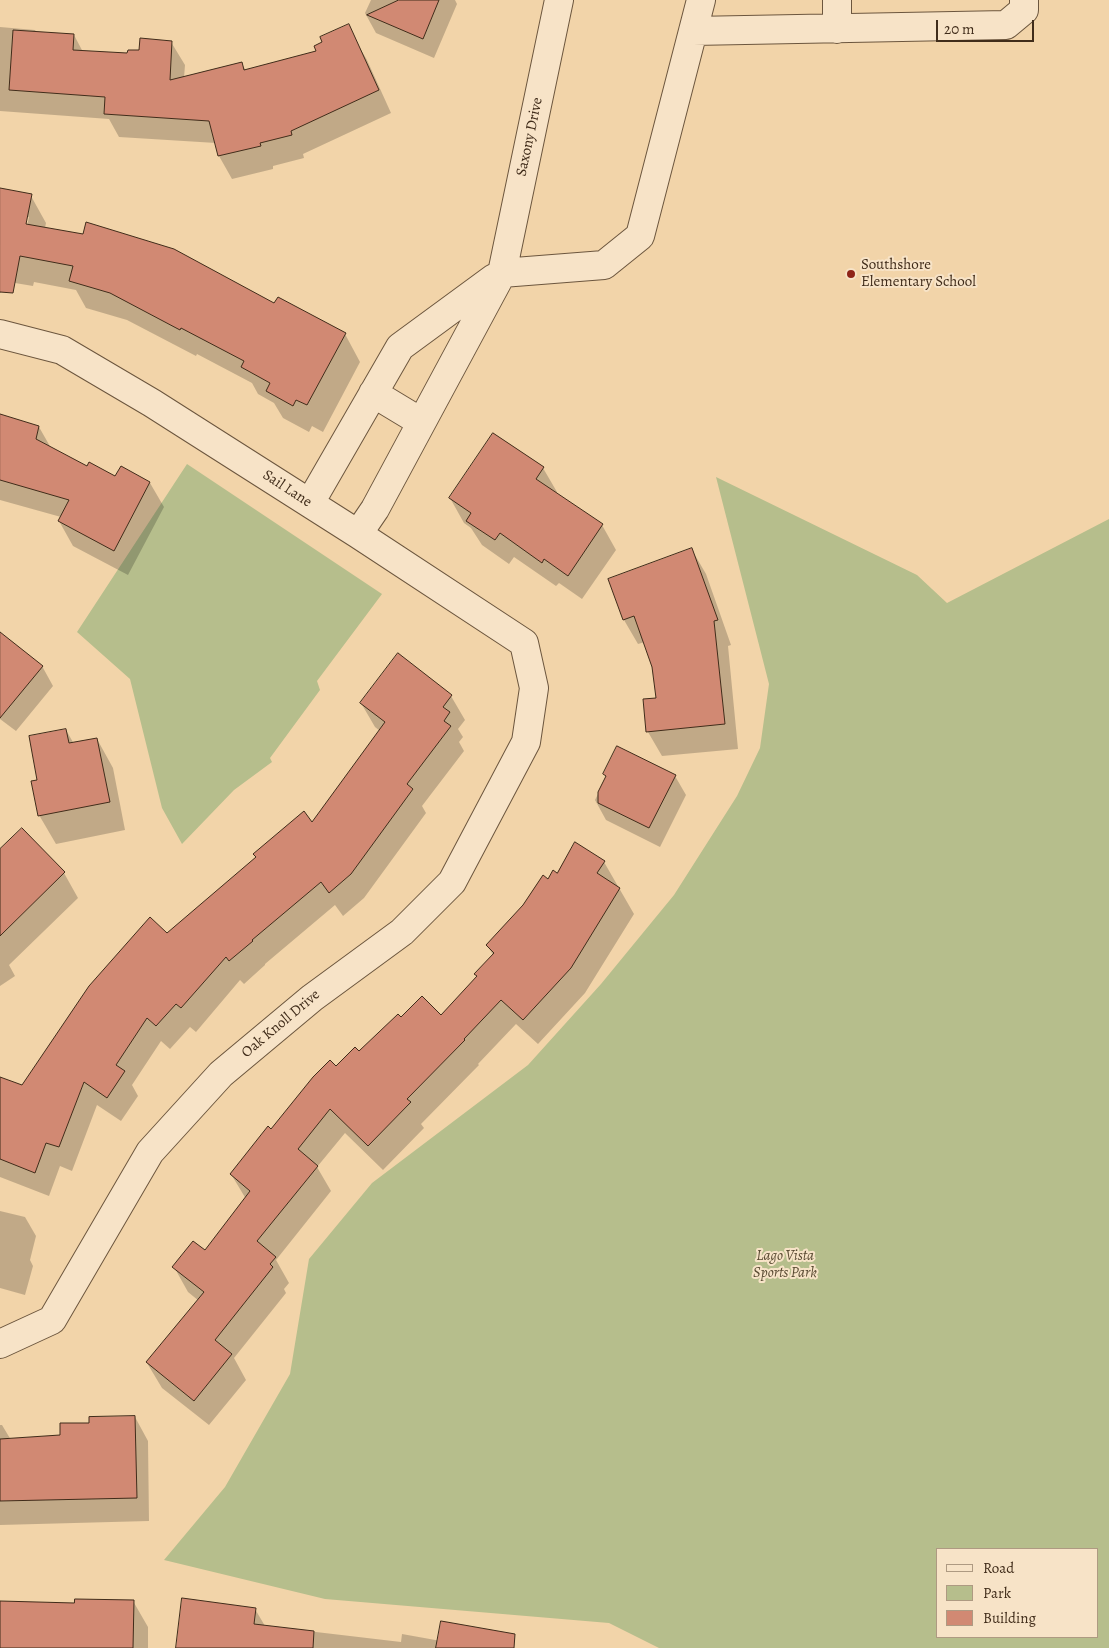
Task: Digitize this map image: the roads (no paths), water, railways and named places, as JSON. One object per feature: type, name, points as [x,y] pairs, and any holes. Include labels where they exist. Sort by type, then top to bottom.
[{"type":"street","name":"Saxony Drive","points":[[358,534],[375,509],[502,273],[559,0]]},
{"type":"street","points":[[310,503],[400,348],[502,273],[604,265],[640,236],[701,0]]},
{"type":"street","points":[[837,0],[837,28]]},
{"type":"street","points":[[693,31],[1006,25],[1024,10],[1024,0]]},
{"type":"street","name":"Sail Lane","points":[[0,334],[62,350],[152,402],[524,643],[534,688]]},
{"type":"street","points":[[373,393],[421,422]]},
{"type":"street","name":"Oak Knoll Drive","points":[[0,1344],[52,1320],[150,1152],[222,1074],[312,998],[402,932],[452,882],[526,742],[534,688]]},
{"type":"place","name":"Southshore Elementary School","points":[[851,274]]},
{"type":"park label","name":"Lago Vista Sports Park","points":[[785,1264]]}]
